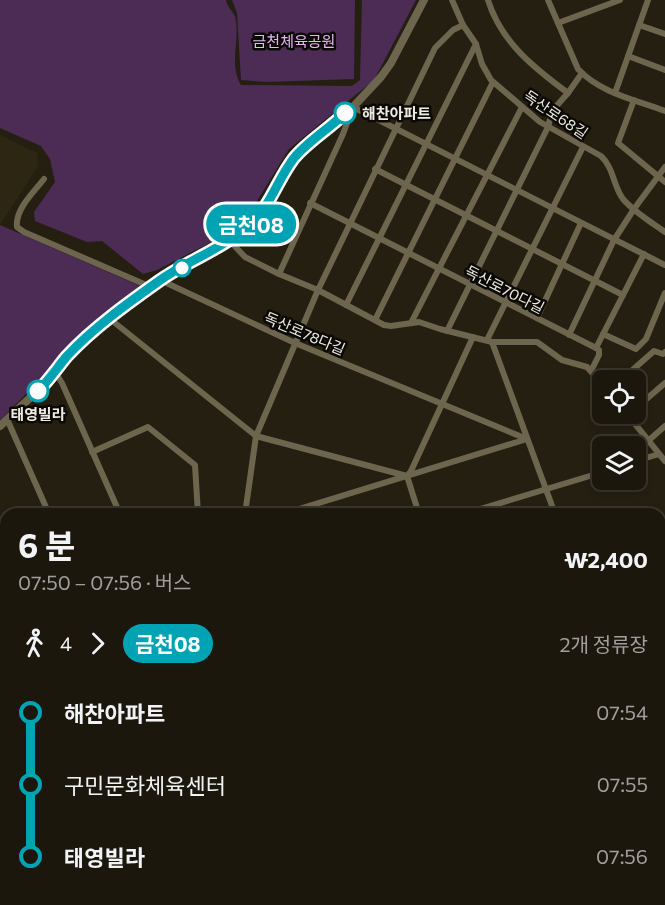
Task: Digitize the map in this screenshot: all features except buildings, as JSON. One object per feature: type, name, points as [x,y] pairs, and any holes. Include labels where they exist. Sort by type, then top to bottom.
[{"type":"street","points":[[0,426],[49,380],[68,355],[110,319],[160,280],[229,240],[257,218],[285,172],[305,147],[353,107],[381,77],[391,63],[424,0]]},
{"type":"street","name":"독산로68길","points":[[452,0],[493,82],[548,127],[608,162],[622,198],[633,209],[665,232]]},
{"type":"street","points":[[488,0],[494,17],[519,52],[534,67],[568,93]]},
{"type":"street","points":[[548,0],[578,69],[582,73],[608,91],[665,111]]},
{"type":"street","points":[[558,24],[620,0]]},
{"type":"street","points":[[615,93],[648,0]]},
{"type":"street","points":[[246,508],[256,436],[318,290],[435,48],[453,30],[463,25]]},
{"type":"street","points":[[639,25],[665,34]]},
{"type":"street","points":[[346,305],[476,44]]},
{"type":"street","points":[[628,56],[665,70]]},
{"type":"street","points":[[447,331],[548,127],[552,111],[582,73]]},
{"type":"street","points":[[375,320],[493,82]]},
{"type":"street","points":[[634,100],[618,143],[665,182]]},
{"type":"street","points":[[353,107],[665,265]]},
{"type":"street","points":[[279,274],[353,107]]},
{"type":"street","points":[[411,323],[522,107]]},
{"type":"street","points":[[553,508],[490,341],[505,302],[583,147]]},
{"type":"street","points":[[569,334],[614,240],[633,209],[665,167]]},
{"type":"street","points":[[375,169],[623,295]]},
{"type":"street","points":[[44,179],[20,211],[16,220],[17,227],[151,287]]},
{"type":"street","name":"독산로70다길","points":[[310,203],[596,348]]},
{"type":"street","points":[[537,318],[581,223]]},
{"type":"street","points":[[229,240],[245,257],[391,326],[419,322],[490,341],[537,342],[562,360],[591,370],[599,355],[599,350],[596,348],[644,254]]},
{"type":"street","name":"독산로78다길","points":[[160,280],[295,343],[443,402],[527,439]]},
{"type":"street","points":[[603,334],[636,349],[646,339],[665,292]]},
{"type":"street","points":[[110,319],[256,436],[407,476]]},
{"type":"street","points":[[407,476],[473,337]]},
{"type":"street","points":[[632,370],[654,351],[664,355]]},
{"type":"street","points":[[55,372],[117,508]]},
{"type":"street","points":[[646,399],[665,383]]},
{"type":"street","points":[[7,419],[46,508]]},
{"type":"street","points":[[635,424],[665,461]]},
{"type":"street","points":[[648,441],[665,426]]},
{"type":"street","points":[[92,452],[148,427],[195,465],[198,508]]},
{"type":"street","points":[[303,508],[527,439]]},
{"type":"street","points":[[646,458],[659,454]]},
{"type":"street","points":[[484,508],[592,475]]},
{"type":"street","points":[[407,476],[417,508]]},
{"type":"shaded area","points":[[0,135],[37,153],[38,166],[0,225]]},
{"type":"green space","points":[[0,0],[226,0],[234,15],[236,25],[235,68],[241,85],[352,86],[360,80],[362,0],[416,0],[374,80],[289,149],[247,217],[225,235],[157,270],[143,274],[102,241],[87,242],[35,221],[34,212],[55,182],[50,159],[41,146],[0,128]]},
{"type":"green space","name":"금천체육공원","points":[[232,0],[355,0],[354,79],[267,82],[241,80],[237,13]]},
{"type":"green space","points":[[0,225],[140,286],[68,349],[0,420]]},
{"type":"bus line","name":"금천08","points":[[38,391],[68,355],[160,280],[247,228],[265,208],[294,159],[345,113]]},
{"type":"place","name":"해찬아파트","points":[[345,113]]},
{"type":"place","name":"태영빌라","points":[[38,391]]}]
